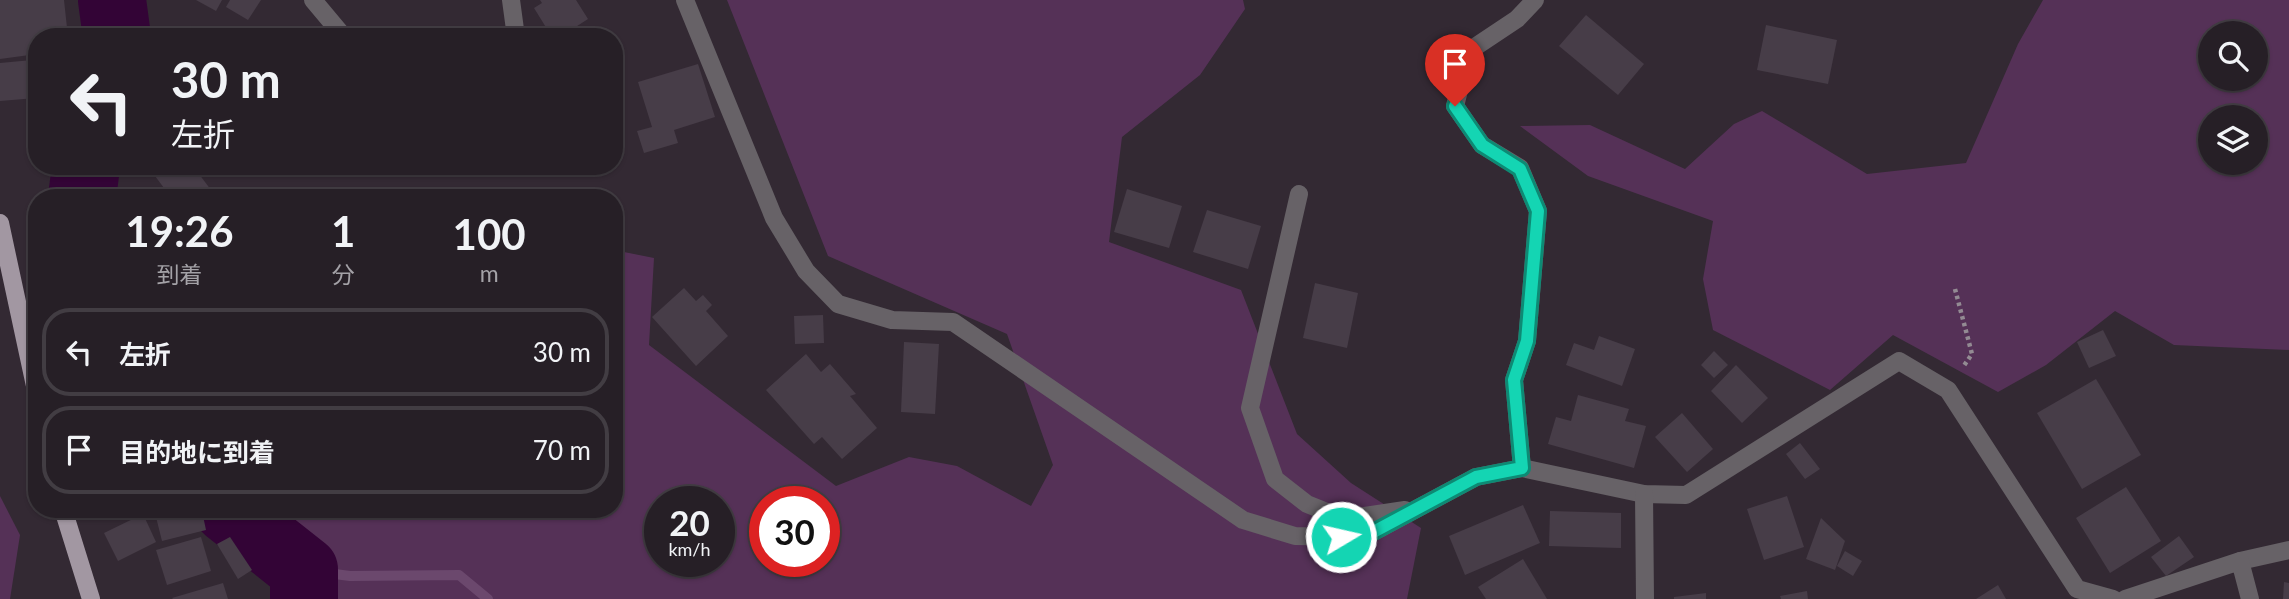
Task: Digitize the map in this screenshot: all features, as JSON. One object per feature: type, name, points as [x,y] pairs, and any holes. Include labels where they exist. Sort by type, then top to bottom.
[{"type":"main road","points":[[0,223],[28,353]]},
{"type":"main road","points":[[66,518],[91,599]]},
{"type":"street","points":[[313,0],[336,28]]},
{"type":"street","points":[[511,0],[515,28]]},
{"type":"street","points":[[685,0],[774,218],[806,271],[838,304],[892,320],[953,321],[1243,520],[1295,537],[1364,537],[1476,477],[1522,468],[1644,494],[1686,495],[1899,361],[1948,390],[2077,589],[2113,599]]},
{"type":"street","points":[[1522,468],[1514,380],[1527,341],[1538,211],[1520,169],[1482,145],[1455,106],[1469,51],[1517,19],[1535,0]]},
{"type":"street","points":[[1299,194],[1250,408],[1275,479],[1307,503],[1344,519],[1418,508]]},
{"type":"street","points":[[1644,494],[1645,599]]},
{"type":"street","points":[[2125,599],[2239,561],[2289,550]]},
{"type":"street","points":[[2239,561],[2250,599]]},
{"type":"path","points":[[1948,390],[1972,354],[1955,289]]},
{"type":"shaded area","points":[[727,0],[1243,0],[1245,9],[1200,75],[1122,137],[1109,242],[1241,290],[1297,434],[1351,483],[1421,528],[1407,599],[280,599],[282,584],[264,518],[623,518],[623,252],[654,258],[649,345],[836,486],[909,457],[957,466],[1031,506],[1053,465],[1007,334],[828,256]]},
{"type":"shaded area","points":[[2043,0],[2289,0],[2289,350],[2174,345],[2115,311],[2046,365],[1998,392],[1893,335],[1830,390],[1713,330],[1703,279],[1713,221],[1588,176],[1520,126],[1590,125],[1685,169],[1734,124],[1762,111],[1867,174],[1966,163],[2018,44]]},
{"type":"shaded area","points":[[0,496],[20,535],[10,599],[0,599]]},
{"type":"building","points":[[0,0],[64,0],[67,28],[28,28],[28,55],[0,59]]},
{"type":"building","points":[[196,0],[222,0],[216,11]]},
{"type":"building","points":[[230,0],[261,0],[248,20],[226,7]]},
{"type":"building","points":[[540,0],[576,0],[588,19],[574,28],[546,28],[534,8],[542,3]]},
{"type":"building","points":[[1586,15],[1644,64],[1618,95],[1559,46]]},
{"type":"building","points":[[1766,25],[1837,40],[1828,84],[1757,70]]},
{"type":"building","points":[[28,60],[28,99],[0,101],[0,63]]},
{"type":"building","points":[[698,64],[715,117],[674,130],[678,143],[644,153],[637,131],[652,127],[638,82]]},
{"type":"building","points":[[200,175],[210,189],[165,189],[155,176]]},
{"type":"building","points":[[1127,189],[1182,206],[1169,248],[1114,232]]},
{"type":"building","points":[[1207,210],[1261,226],[1248,269],[1193,252]]},
{"type":"building","points":[[1315,283],[1358,293],[1347,348],[1303,338]]},
{"type":"building","points":[[684,288],[696,301],[703,295],[712,305],[706,311],[728,336],[696,366],[652,317]]},
{"type":"building","points":[[823,315],[824,343],[795,344],[794,316]]},
{"type":"building","points":[[2103,330],[2116,356],[2089,368],[2077,342]]},
{"type":"building","points":[[1599,336],[1635,349],[1622,386],[1566,365],[1574,343],[1594,350]]},
{"type":"building","points":[[904,342],[939,344],[935,414],[901,412]]},
{"type":"building","points":[[1714,351],[1728,365],[1714,378],[1701,365]]},
{"type":"building","points":[[806,354],[821,372],[830,364],[856,394],[850,396],[877,428],[842,459],[822,437],[814,444],[766,390]]},
{"type":"building","points":[[1736,365],[1768,398],[1742,423],[1711,391]]},
{"type":"building","points":[[2096,379],[2141,455],[2082,489],[2037,413]]},
{"type":"building","points":[[1578,395],[1629,409],[1625,421],[1646,426],[1634,468],[1548,444],[1556,417],[1571,421]]},
{"type":"building","points":[[1682,413],[1713,449],[1687,472],[1655,437]]},
{"type":"building","points":[[1800,443],[1820,469],[1805,479],[1786,454]]},
{"type":"building","points":[[2126,487],[2161,541],[2110,573],[2076,518]]},
{"type":"building","points":[[1787,496],[1804,547],[1764,560],[1747,509]]},
{"type":"building","points":[[1523,505],[1540,543],[1465,575],[1449,536]]},
{"type":"building","points":[[1550,511],[1621,513],[1621,548],[1549,546]]},
{"type":"building","points":[[135,518],[145,518],[156,542],[118,561],[104,533]]},
{"type":"building","points":[[156,518],[203,518],[206,530],[162,541]]},
{"type":"building","points":[[1821,518],[1845,541],[1835,570],[1806,559]]},
{"type":"building","points":[[2179,536],[2194,557],[2166,576],[2151,557]]},
{"type":"building","points":[[201,537],[211,571],[167,585],[156,550]]},
{"type":"building","points":[[230,537],[252,570],[238,579],[217,544]]},
{"type":"building","points":[[1845,551],[1862,561],[1853,576],[1837,566]]},
{"type":"building","points":[[1523,559],[1547,599],[1486,599],[1478,587]]},
{"type":"building","points":[[2284,582],[2289,583],[2289,599],[2283,599]]},
{"type":"building","points":[[223,583],[228,599],[172,598]]},
{"type":"building","points":[[1998,585],[2006,599],[1976,599]]},
{"type":"building","points":[[1807,591],[1808,599],[1781,599],[1780,596]]},
{"type":"building","points":[[1706,593],[1706,599],[1674,599],[1674,597]]},
{"type":"waterway","points":[[112,0],[116,28]]},
{"type":"waterway","points":[[83,189],[85,175]]},
{"type":"waterway","points":[[238,518],[304,570],[304,599]]},
{"type":"waterway","points":[[304,570],[350,576],[459,575],[488,599]]},
{"type":"route","points":[[1341,537],[1364,537],[1476,477],[1522,468],[1514,380],[1527,341],[1538,211],[1520,169],[1482,145],[1455,106]]}]
